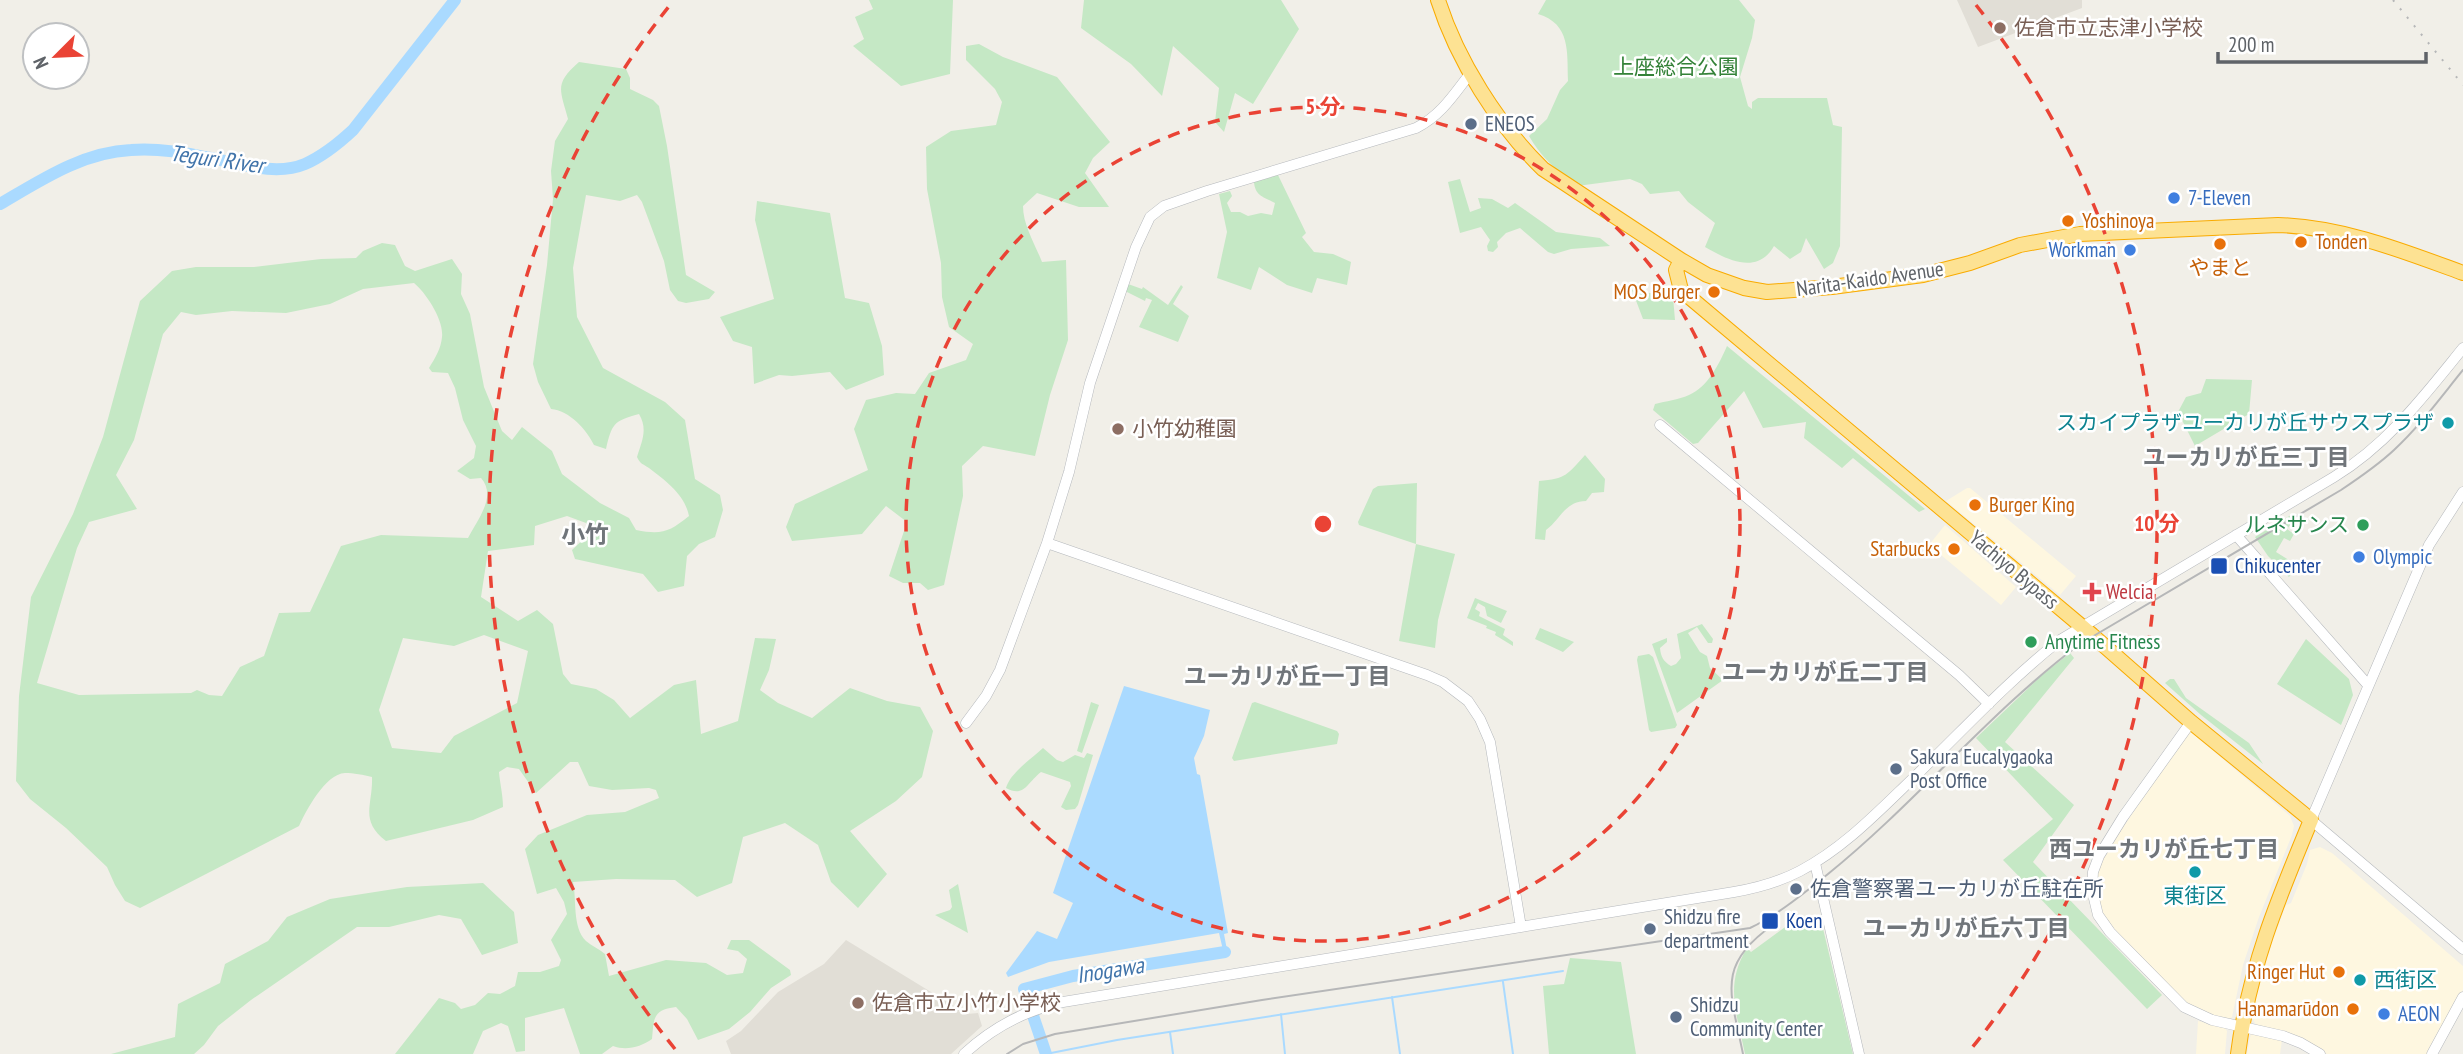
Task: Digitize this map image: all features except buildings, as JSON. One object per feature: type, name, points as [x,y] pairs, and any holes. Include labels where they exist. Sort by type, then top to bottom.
[{"type":"highway","name":"Narita-Kaido Avenue","points":[[1438,0],[1449,33],[1469,75],[1529,156],[1544,169],[1681,260],[1726,283],[1744,288],[1777,292],[1923,275],[2020,245],[2080,234],[2278,225],[2303,226],[2355,236],[2463,273]]},
{"type":"highway","name":"Yachiyo Bypass","points":[[1681,260],[1676,270],[1681,290],[2082,626],[2192,723],[2311,820]]},
{"type":"highway","points":[[2238,1054],[2254,968],[2269,921],[2311,820]]},
{"type":"street","points":[[967,723],[1000,670],[1047,543],[1069,472],[1090,383],[1136,247],[1150,217],[1164,206],[1207,191],[1416,128],[1432,120],[1469,75]]},
{"type":"street","points":[[964,1054],[999,1027],[1037,1009],[1063,1002],[1760,887],[1777,882],[1815,863],[1870,820],[2032,663],[2060,640],[2369,453],[2402,421],[2463,348]]},
{"type":"street","points":[[1660,425],[1959,675],[1989,704]]},
{"type":"street","points":[[2463,492],[2429,545],[2311,820],[2463,949]]},
{"type":"street","points":[[2236,535],[2368,685]]},
{"type":"street","points":[[1047,543],[1417,671],[1458,691],[1475,710],[1490,742],[1521,927]]},
{"type":"street","points":[[2192,723],[2123,817],[2099,856],[2092,880],[2092,898],[2104,925],[2172,997],[2198,1015],[2283,1036],[2320,1054]]},
{"type":"street","points":[[1815,863],[1859,1054]]},
{"type":"street","points":[[2431,1054],[2463,997]]},
{"type":"shaded area","name":"佐倉市立志津小学校","points":[[1957,0],[2082,0],[2082,8],[1978,47]]},
{"type":"shaded area","points":[[1967,488],[2076,576],[2060,595],[1946,501]]},
{"type":"shaded area","points":[[1945,525],[2016,587],[2001,605],[1929,545]]},
{"type":"shaded area","points":[[2187,733],[2192,733],[2290,816],[2294,826],[2259,917],[2243,965],[2232,1017],[2228,1021],[2213,1017],[2175,994],[2107,922],[2098,905],[2096,880],[2103,857]]},
{"type":"shaded area","name":"西街区","points":[[2320,847],[2332,853],[2463,966],[2463,990],[2428,1054],[2327,1054],[2302,1038],[2256,1025],[2251,1015],[2272,942],[2286,905],[2291,903],[2310,850]]},
{"type":"shaded area","name":"佐倉市立小竹小学校","points":[[846,940],[967,1014],[978,1013],[982,1026],[951,1054],[731,1054],[726,1041],[741,1031],[778,992],[824,964]]},
{"type":"shaded area","points":[[2198,1021],[2225,1028],[2225,1054],[2196,1054]]},
{"type":"shaded area","points":[[2251,1033],[2282,1040],[2280,1054],[2247,1054]]},
{"type":"green space","points":[[869,0],[953,0],[950,74],[901,86],[853,46],[864,39],[855,17],[873,9]]},
{"type":"green space","points":[[1084,0],[1281,0],[1299,29],[1253,104],[1235,93],[1224,132],[1215,122],[1219,88],[1173,46],[1162,96],[1131,64],[1081,28]]},
{"type":"green space","name":"上座総合公園","points":[[1546,0],[1739,0],[1755,20],[1740,77],[1748,106],[1752,109],[1752,102],[1758,98],[1827,98],[1833,125],[1842,127],[1840,246],[1833,263],[1824,269],[1806,238],[1801,252],[1790,259],[1774,246],[1767,255],[1750,263],[1732,260],[1705,247],[1715,223],[1688,202],[1679,191],[1650,194],[1642,184],[1630,179],[1577,186],[1556,169],[1529,136],[1547,119],[1560,90],[1568,81],[1567,50],[1562,32],[1549,19],[1538,14]]},
{"type":"green space","points":[[979,44],[1003,57],[1057,77],[1110,142],[1093,158],[1085,173],[1109,207],[1079,207],[1037,193],[1023,206],[1027,227],[1042,262],[1066,260],[1068,340],[1050,395],[1035,456],[983,446],[962,466],[963,496],[944,585],[928,590],[920,583],[903,583],[889,576],[907,522],[886,506],[862,534],[792,541],[786,527],[795,504],[868,470],[854,429],[866,400],[896,393],[915,394],[929,373],[966,360],[973,344],[949,327],[942,297],[941,263],[927,189],[926,147],[951,131],[996,125],[1002,102],[995,89],[966,60],[966,46]]},
{"type":"green space","points":[[579,62],[626,69],[630,78],[630,89],[653,100],[659,106],[686,275],[715,292],[709,299],[686,303],[678,301],[670,290],[664,261],[637,195],[620,201],[586,195],[573,268],[577,317],[603,368],[665,402],[685,420],[695,479],[720,495],[723,510],[715,537],[699,544],[687,556],[684,586],[658,592],[643,574],[575,559],[572,550],[591,532],[586,523],[567,516],[535,526],[534,545],[488,551],[481,597],[518,621],[537,610],[553,624],[563,674],[571,684],[596,689],[614,700],[630,718],[674,685],[696,680],[701,734],[738,721],[755,638],[776,639],[769,670],[760,690],[778,703],[812,718],[850,688],[887,701],[920,707],[933,731],[922,777],[896,801],[850,831],[887,874],[858,908],[831,882],[818,845],[785,823],[743,837],[732,883],[697,897],[675,880],[616,879],[573,882],[579,928],[586,941],[605,954],[609,976],[666,960],[706,963],[727,975],[743,973],[747,959],[738,951],[727,949],[731,940],[749,940],[790,970],[791,975],[771,988],[750,1012],[729,1029],[698,1040],[687,1019],[676,1007],[668,1008],[658,1013],[652,1039],[643,1044],[628,1048],[613,1046],[602,1054],[580,1054],[564,1008],[525,1018],[525,1051],[516,1052],[508,1026],[501,1023],[483,1031],[473,1054],[395,1054],[439,998],[455,1003],[461,1009],[475,1005],[488,993],[500,994],[515,986],[518,972],[540,972],[559,966],[561,960],[551,940],[567,914],[564,902],[556,888],[537,894],[525,849],[538,835],[587,815],[625,812],[659,798],[656,790],[612,790],[589,786],[578,762],[570,762],[536,793],[519,769],[507,767],[499,772],[503,807],[473,820],[386,841],[370,819],[372,777],[345,773],[324,786],[299,826],[140,908],[125,901],[107,867],[30,799],[16,781],[19,696],[31,597],[73,514],[103,437],[140,301],[172,271],[196,267],[254,267],[356,258],[363,251],[382,243],[395,245],[405,266],[415,271],[452,259],[462,274],[461,294],[470,314],[484,387],[502,431],[512,440],[522,427],[552,451],[562,474],[600,503],[629,518],[636,530],[665,531],[689,516],[687,508],[674,489],[637,457],[644,430],[639,414],[615,425],[606,449],[594,445],[577,422],[558,410],[551,409],[533,364],[547,265],[555,141],[568,119],[561,88]],"holes":[[[414,283],[433,307],[442,330],[440,346],[429,368],[432,372],[448,373],[455,388],[463,420],[476,446],[474,458],[457,471],[470,479],[481,478],[487,492],[484,508],[468,538],[381,535],[341,546],[310,612],[279,613],[264,656],[240,667],[222,696],[197,690],[191,693],[79,695],[37,683],[77,548],[89,522],[137,509],[116,475],[134,440],[163,334],[181,312],[196,315],[232,311],[286,313],[330,304],[363,289]],[[484,635],[528,651],[517,703],[454,736],[441,753],[392,748],[379,710],[403,638],[454,646]]]},
{"type":"green space","points":[[1278,175],[1306,233],[1302,237],[1314,252],[1333,254],[1351,262],[1347,285],[1317,278],[1312,293],[1287,285],[1259,267],[1251,290],[1217,278],[1227,232],[1219,194],[1230,191],[1232,196],[1227,203],[1231,212],[1248,216],[1261,213],[1272,215],[1275,203],[1258,193],[1254,182]]},
{"type":"green space","points":[[1460,179],[1470,212],[1481,208],[1478,198],[1492,199],[1508,208],[1515,203],[1556,232],[1600,238],[1610,246],[1571,249],[1554,254],[1520,228],[1506,233],[1497,242],[1498,247],[1493,252],[1488,251],[1490,240],[1481,227],[1460,233],[1448,182]]},
{"type":"green space","points":[[757,201],[830,213],[845,298],[869,303],[882,346],[884,375],[846,390],[830,372],[779,375],[754,384],[752,347],[733,341],[720,317],[774,299],[755,220]]},
{"type":"green space","points":[[1128,284],[1142,289],[1143,287],[1168,305],[1181,285],[1183,287],[1173,304],[1189,316],[1178,342],[1139,327],[1152,300],[1146,298],[1145,301],[1125,291]]},
{"type":"green space","points":[[1658,286],[1673,297],[1675,320],[1643,319],[1632,290],[1656,294]]},
{"type":"green space","points":[[1727,346],[1925,509],[1919,512],[1853,458],[1842,468],[1804,438],[1806,422],[1763,428],[1744,391],[1698,443],[1693,444],[1653,410],[1655,404],[1685,397],[1702,387]]},
{"type":"green space","points":[[2206,379],[2252,380],[2249,414],[2195,446],[2178,412],[2186,397],[2201,393]]},
{"type":"green space","points":[[1585,455],[1605,479],[1604,492],[1592,493],[1586,501],[1573,504],[1546,530],[1545,540],[1535,539],[1539,481],[1566,474]]},
{"type":"green space","points":[[1417,483],[1416,544],[1359,525],[1373,489],[1378,486]]},
{"type":"green space","points":[[2291,515],[2294,520],[2287,529],[2294,534],[2290,541],[2284,538],[2276,552],[2297,565],[2289,577],[2268,556],[2255,537]]},
{"type":"green space","points":[[1416,544],[1455,554],[1438,620],[1435,648],[1399,641]]},
{"type":"green space","points":[[1475,598],[1507,611],[1501,623],[1487,616],[1485,607],[1478,603],[1475,609],[1480,612],[1479,616],[1505,629],[1503,635],[1513,642],[1513,646],[1495,635],[1496,632],[1486,628],[1487,626],[1467,618]]},
{"type":"green space","points":[[1702,624],[1713,639],[1712,643],[1708,643],[1697,627],[1688,633],[1700,652],[1707,656],[1710,668],[1723,680],[1677,713],[1652,644],[1667,638],[1667,642],[1660,648],[1662,656],[1671,666],[1676,664],[1681,658],[1677,634]]},
{"type":"green space","points":[[1540,628],[1574,642],[1563,652],[1535,639]]},
{"type":"green space","points":[[2306,639],[2349,679],[2353,695],[2341,725],[2277,684]]},
{"type":"green space","points":[[2070,653],[2074,658],[2005,742],[2074,805],[2033,862],[2162,995],[2147,1009],[2003,860],[2053,819],[1976,738],[2042,675]]},
{"type":"green space","points":[[1649,654],[1653,657],[1677,725],[1675,728],[1651,732],[1649,730],[1637,660],[1638,656]]},
{"type":"green space","points":[[2174,679],[2186,698],[2249,743],[2263,764],[2165,683]]},
{"type":"green space","points":[[1091,702],[1099,705],[1082,753],[1077,751]]},
{"type":"green space","points":[[1252,703],[1337,731],[1337,744],[1234,761],[1232,758]]},
{"type":"green space","points":[[1043,748],[1063,762],[1075,755],[1084,758],[1087,753],[1093,755],[1075,809],[1066,810],[1061,807],[1071,786],[1070,782],[1041,772],[1021,790],[1012,791],[1006,788],[1016,772]]},
{"type":"green space","points":[[483,883],[514,912],[518,943],[482,955],[461,919],[439,915],[389,927],[357,927],[251,1000],[218,1026],[194,1054],[111,1054],[175,1037],[178,1004],[220,983],[225,964],[268,941],[287,917],[330,899],[407,887]]},
{"type":"green space","points":[[958,884],[968,933],[935,915],[950,910],[952,907],[949,890]]},
{"type":"green space","points":[[1820,916],[1853,1054],[1745,1054],[1736,1013],[1734,987],[1740,962],[1747,948],[1751,952],[1792,922]]},
{"type":"green space","points":[[1570,958],[1621,962],[1636,1054],[1549,1054],[1543,986],[1564,984]]},
{"type":"water","points":[[1124,686],[1210,710],[1204,736],[1194,758],[1197,774],[1200,775],[1228,933],[1224,934],[1227,950],[1223,950],[1219,933],[1049,962],[1008,977],[1006,973],[1037,931],[1057,939],[1073,903],[1053,893]]},
{"type":"waterway","name":"Teguri River","points":[[0,204],[63,169],[113,152],[169,151],[268,169],[293,168],[305,164],[330,149],[353,130],[455,0]]},
{"type":"waterway","name":"Inogawa","points":[[1046,1054],[1024,989],[1073,976],[1225,952]]},
{"type":"waterway","points":[[1046,1054],[1117,1040],[1563,971]]},
{"type":"waterway","points":[[1503,982],[1513,1054]]},
{"type":"waterway","points":[[1392,997],[1400,1054]]},
{"type":"waterway","points":[[1281,1014],[1285,1054]]},
{"type":"waterway","points":[[1170,1032],[1173,1054]]},
{"type":"tram line","points":[[1007,1054],[1023,1044],[1055,1034],[1262,1000],[1750,928],[1790,903],[1861,846],[2015,698],[2080,644],[2341,490],[2375,466],[2413,431],[2463,370]]},
{"type":"tram line","points":[[1743,1054],[1732,997],[1735,968],[1742,954],[1773,925]]},
{"type":"railway","points":[[2393,0],[2463,85]]},
{"type":"place","name":"佐倉市立志津小学校","points":[[2000,28]]},
{"type":"place","name":"ENEOS","points":[[1471,124]]},
{"type":"place","name":"7-Eleven","points":[[2174,198]]},
{"type":"place","name":"Yoshinoya","points":[[2068,221]]},
{"type":"place","name":"Tonden","points":[[2301,242]]},
{"type":"place","name":"やまと","points":[[2220,244]]},
{"type":"place","name":"Workman","points":[[2130,250]]},
{"type":"place","name":"MOS Burger","points":[[1714,292]]},
{"type":"place","name":"スカイプラザユーカリが丘サウスプラザ","points":[[2448,423]]},
{"type":"place","name":"小竹幼稚園","points":[[1118,429]]},
{"type":"place","name":"Burger King","points":[[1975,505]]},
{"type":"place","name":"ルネサンス","points":[[2363,525]]},
{"type":"place","name":"Starbucks","points":[[1954,549]]},
{"type":"place","name":"Olympic","points":[[2359,557]]},
{"type":"place","name":"Chikucenter","points":[[2219,566]]},
{"type":"place","name":"Welcia","points":[[2092,592]]},
{"type":"place","name":"Anytime Fitness","points":[[2031,642]]},
{"type":"place","name":"Sakura Eucalygaoka Post Office","points":[[1896,769]]},
{"type":"place","name":"東街区","points":[[2195,872]]},
{"type":"place","name":"佐倉警察署ユーカリが丘駐在所","points":[[1796,889]]},
{"type":"place","name":"Koen","points":[[1770,921]]},
{"type":"place","name":"Shidzu fire department","points":[[1650,929]]},
{"type":"place","name":"Ringer Hut","points":[[2339,972]]},
{"type":"place","name":"西街区","points":[[2360,980]]},
{"type":"place","name":"佐倉市立小竹小学校","points":[[858,1003]]},
{"type":"place","name":"Hanamarūdon","points":[[2353,1009]]},
{"type":"place","name":"AEON","points":[[2384,1014]]},
{"type":"place","name":"Shidzu Community Center","points":[[1676,1017]]},
{"type":"district","name":"ユーカリが丘三丁目","points":[[2246,457]]},
{"type":"district","name":"小竹","points":[[585,535]]},
{"type":"district","name":"ユーカリが丘二丁目","points":[[1825,672]]},
{"type":"district","name":"ユーカリが丘一丁目","points":[[1287,676]]},
{"type":"district","name":"西ユーカリが丘七丁目","points":[[2164,849]]},
{"type":"district","name":"ユーカリが丘六丁目","points":[[1966,928]]}]
